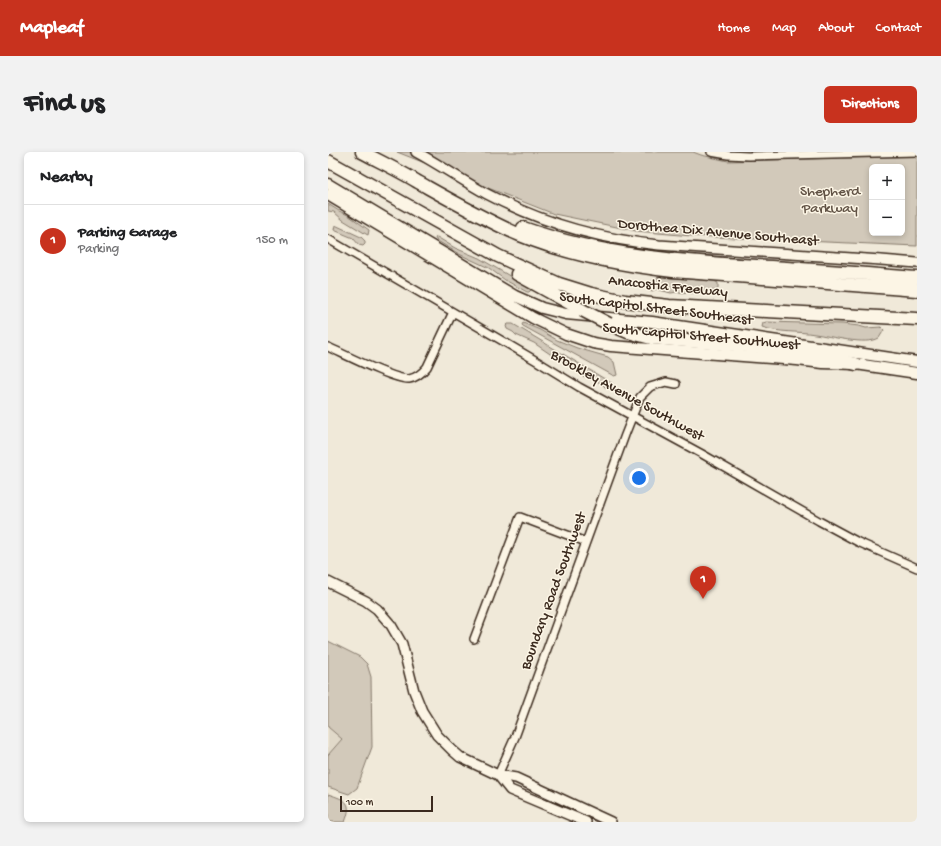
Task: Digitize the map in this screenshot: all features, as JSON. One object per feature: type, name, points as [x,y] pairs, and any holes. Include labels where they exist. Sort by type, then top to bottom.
[{"type":"highway","name":"Anacostia Freeway","points":[[362,152],[418,181],[446,198],[520,235],[557,249],[594,259],[645,268],[673,271],[917,290]]},
{"type":"highway","name":"Anacostia Freeway","points":[[328,161],[498,256],[543,277],[580,291],[624,301],[664,305],[917,319]]},
{"type":"highway","points":[[328,166],[582,310],[628,332],[651,338],[759,347],[823,356],[856,364]]},
{"type":"highway","points":[[418,181],[449,194],[479,210],[513,224],[554,238],[595,249],[667,260],[917,278]]},
{"type":"highway","points":[[849,316],[881,322],[917,325]]},
{"type":"main road","name":"Dorothea Dix Avenue Southeast","points":[[416,152],[487,194],[512,206],[549,221],[597,235],[625,241],[659,245],[917,263]]},
{"type":"main road","name":"South Capitol Street Southeast","points":[[328,184],[515,296],[549,311],[574,316],[652,322],[917,362]]},
{"type":"main road","name":"South Capitol Street Southwest","points":[[328,196],[542,323],[574,337],[598,344],[620,347],[792,359],[823,363],[856,364],[917,373]]},
{"type":"main road","points":[[881,260],[902,258],[917,259]]},
{"type":"main road","points":[[328,582],[357,595],[371,604],[393,628],[404,650],[412,684],[419,704],[429,723],[440,739],[460,756],[498,775],[516,778],[611,822]]},
{"type":"main road","points":[[498,775],[510,790],[586,822]]},
{"type":"street","points":[[712,152],[735,155],[917,152]]},
{"type":"street","name":"Brookley Avenue Southwest","points":[[328,239],[579,387],[634,416],[847,536],[917,568]]},
{"type":"street","points":[[328,347],[392,376],[404,379],[412,378],[420,374],[429,364],[453,312]]},
{"type":"street","name":"Boundary Road Southwest","points":[[498,775],[515,737],[640,397],[650,387],[666,382],[676,384]]},
{"type":"street","points":[[474,639],[520,517],[586,542]]},
{"type":"shaded area","points":[[328,727],[342,739],[328,755]]},
{"type":"green space","name":"Shepherd Parkway","points":[[397,152],[693,152],[728,161],[917,156],[917,246],[691,236],[636,231],[554,214]]},
{"type":"green space","points":[[328,204],[348,215],[369,230],[368,235],[343,220],[334,212],[328,211]]},
{"type":"green space","points":[[335,225],[361,237],[365,241],[365,244],[363,246],[359,245],[353,238],[334,230]]},
{"type":"green space","points":[[437,237],[455,248],[479,258],[531,290],[527,292],[505,280],[489,268],[459,254],[436,240],[435,238]]},
{"type":"green space","points":[[659,277],[714,281],[718,283],[718,288],[716,291],[702,290],[694,293],[671,293],[656,289],[652,291],[649,289],[651,282]]},
{"type":"green space","points":[[523,323],[577,348],[608,357],[614,362],[617,375],[614,376],[523,326]]},
{"type":"green space","points":[[763,323],[842,324],[866,328],[881,327],[884,330],[879,338],[866,341],[857,341],[762,327]]},
{"type":"green space","points":[[508,324],[513,324],[613,384],[612,388],[606,388],[601,383],[583,376],[578,368],[556,358],[534,343],[516,335],[507,329],[506,326]]},
{"type":"green space","points":[[328,641],[360,657],[367,664],[371,677],[372,747],[357,788],[349,794],[328,787],[328,755],[342,739],[328,727]]},
{"type":"green space","points":[[328,794],[343,800],[348,806],[345,822],[328,822]]},
{"type":"place","name":"Parking Garage","points":[[703,599]]}]
